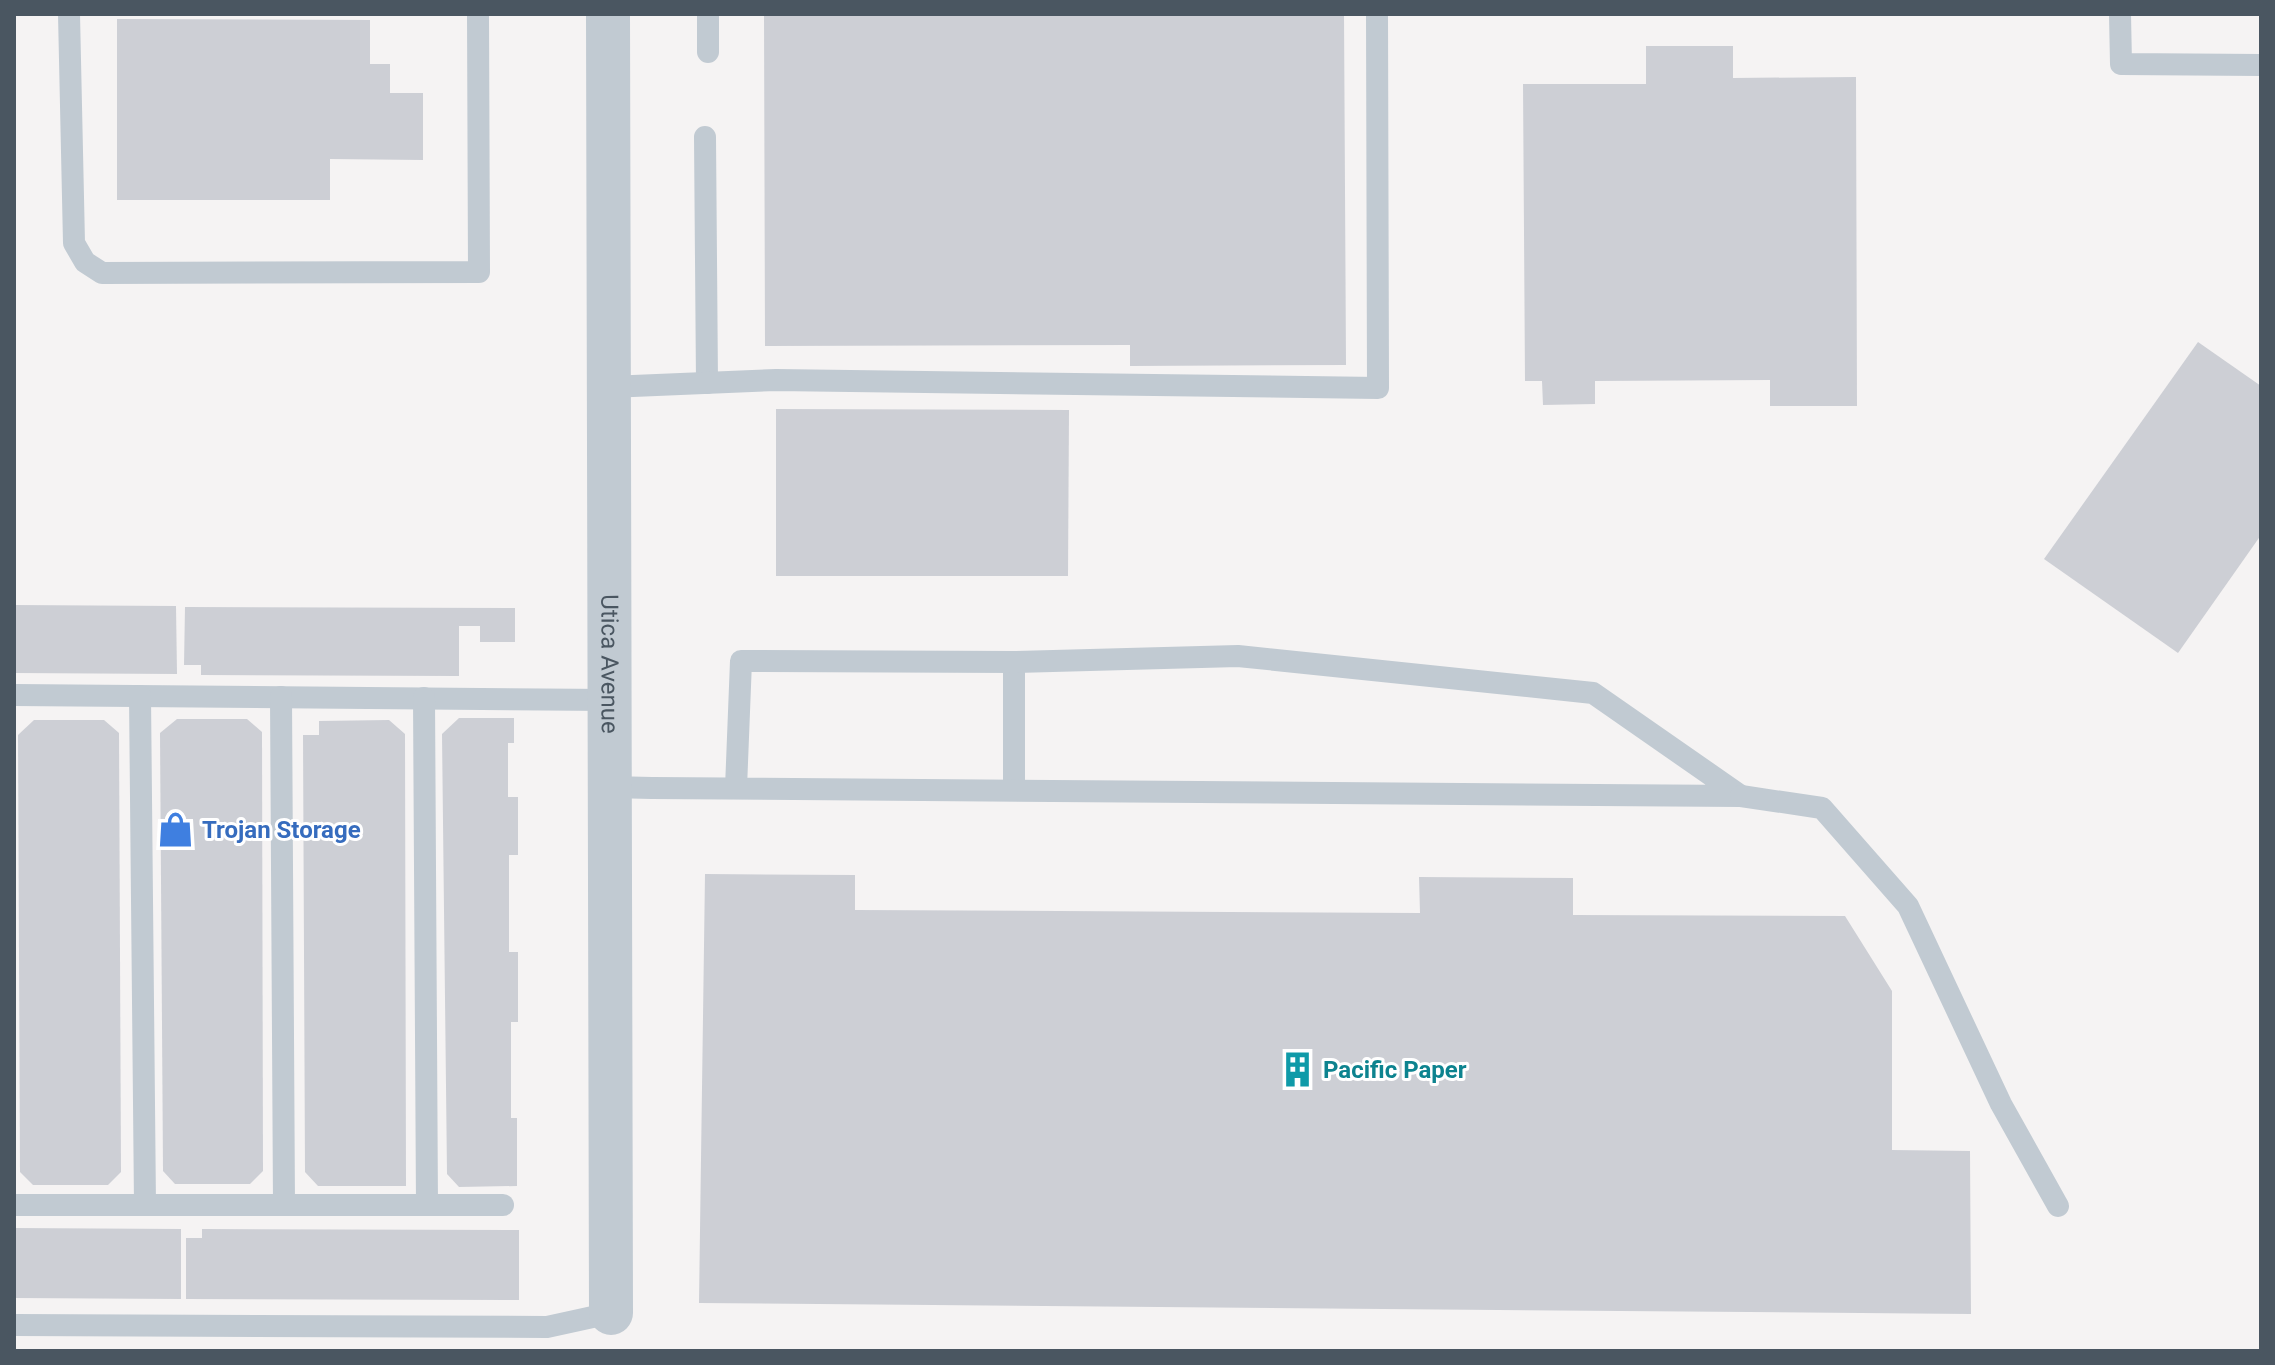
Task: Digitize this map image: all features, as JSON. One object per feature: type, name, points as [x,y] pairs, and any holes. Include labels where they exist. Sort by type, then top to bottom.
[{"type":"street","name":"Utica Avenue","points":[[608,14],[611,1313]]},
{"type":"lane","points":[[69,14],[74,243],[85,262],[102,273],[145,273],[479,272],[478,14]]},
{"type":"lane","points":[[708,14],[708,52]]},
{"type":"lane","points":[[609,387],[776,380],[1378,388],[1377,14]]},
{"type":"lane","points":[[2120,14],[2121,64],[2261,65]]},
{"type":"lane","points":[[705,137],[707,383]]},
{"type":"lane","points":[[736,788],[741,661],[1014,662],[1238,656],[1593,693],[1741,796]]},
{"type":"lane","points":[[1014,662],[1014,790]]},
{"type":"lane","points":[[14,695],[610,700]]},
{"type":"lane","points":[[140,696],[145,1205]]},
{"type":"lane","points":[[281,697],[284,1205]]},
{"type":"lane","points":[[424,698],[427,1205]]},
{"type":"lane","points":[[610,787],[1741,796],[1822,808],[1908,906],[2001,1104],[2058,1206]]},
{"type":"lane","points":[[14,1205],[503,1205]]},
{"type":"lane","points":[[14,1325],[547,1327],[611,1313]]},
{"type":"building","points":[[764,14],[1344,14],[1346,365],[1130,366],[1130,345],[765,346]]},
{"type":"building","points":[[117,19],[370,20],[370,64],[390,64],[390,93],[423,93],[423,160],[330,159],[330,200],[117,200]]},
{"type":"building","points":[[1646,46],[1733,46],[1733,78],[1856,77],[1857,406],[1770,406],[1770,380],[1595,381],[1595,404],[1543,405],[1542,381],[1525,381],[1523,84],[1646,84]]},
{"type":"building","points":[[2198,342],[2261,386],[2261,535],[2178,653],[2044,559]]},
{"type":"building","points":[[776,409],[1069,410],[1068,576],[776,576]]},
{"type":"building","points":[[14,605],[176,606],[177,674],[14,673]]},
{"type":"building","points":[[185,607],[515,608],[515,642],[480,642],[480,626],[459,626],[459,676],[201,675],[201,665],[184,665]]},
{"type":"building","points":[[459,718],[514,718],[514,743],[508,743],[508,797],[518,797],[518,855],[509,855],[509,952],[518,952],[518,1022],[511,1022],[511,1118],[517,1118],[517,1186],[459,1187],[447,1174],[442,734]]},
{"type":"building","points":[[177,719],[247,719],[262,732],[263,1171],[250,1184],[175,1184],[163,1171],[160,733]]},
{"type":"building","points":[[34,720],[104,720],[119,733],[121,1172],[108,1185],[33,1185],[20,1172],[18,735]]},
{"type":"building","points":[[389,720],[405,734],[406,1186],[318,1186],[305,1172],[303,735],[319,735],[319,721]]},
{"type":"building","name":"Pacific Paper","points":[[705,874],[855,875],[855,910],[1420,913],[1419,877],[1573,878],[1573,915],[1845,916],[1892,991],[1892,1150],[1970,1151],[1971,1314],[699,1303]]},
{"type":"building","points":[[14,1228],[181,1229],[181,1299],[14,1298]]},
{"type":"building","points":[[202,1229],[519,1230],[519,1300],[186,1299],[186,1238],[202,1238]]},
{"type":"place","name":"Trojan Storage","points":[[176,830]]},
{"type":"place","name":"Pacific Paper","points":[[1297,1070]]}]
